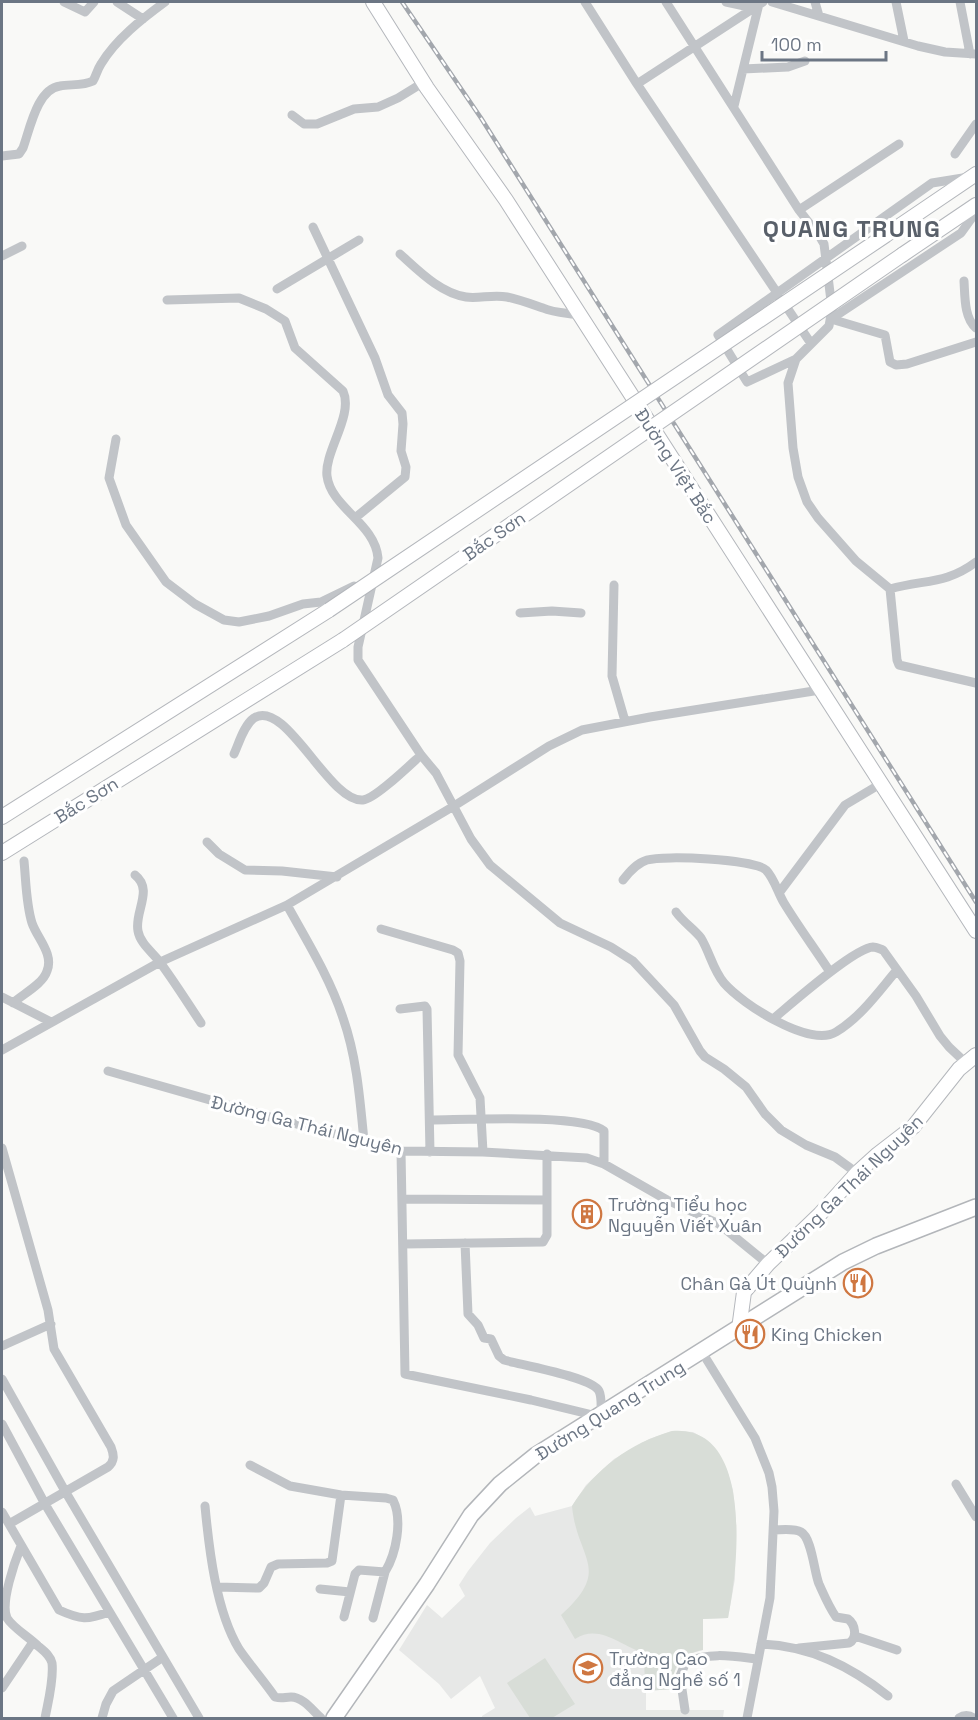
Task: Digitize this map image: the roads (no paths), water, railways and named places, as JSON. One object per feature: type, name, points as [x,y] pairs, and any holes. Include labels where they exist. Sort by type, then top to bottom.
[{"type":"main road","name":"Đường Việt Bắc","points":[[374,2],[424,82],[506,200],[976,931]]},
{"type":"main road","name":"Bắc Sơn","points":[[2,817],[328,610],[975,175]]},
{"type":"main road","name":"Bắc Sơn","points":[[2,853],[343,640],[976,205]]},
{"type":"main road","name":"Đường Ga Thái Nguyên","points":[[739,1329],[744,1292],[768,1264],[820,1214],[857,1173],[913,1127],[971,1059]]},
{"type":"main road","name":"Đường Quang Trung","points":[[334,1719],[428,1584],[471,1515],[500,1484],[536,1455],[843,1262],[876,1246],[976,1207]]},
{"type":"street","points":[[64,2],[85,12],[94,2]]},
{"type":"street","points":[[117,2],[143,19]]},
{"type":"street","points":[[2,156],[19,154],[45,93],[55,87],[93,81],[101,63],[115,46],[165,2]]},
{"type":"street","points":[[585,2],[810,342]]},
{"type":"street","points":[[666,2],[799,210],[824,244],[831,291],[831,319],[825,331],[810,342],[796,359],[788,383],[793,448],[800,486],[818,518],[856,561],[890,589],[899,665],[976,683]]},
{"type":"street","points":[[726,2],[759,5]]},
{"type":"street","points":[[772,2],[904,42],[945,52],[973,54],[960,2]]},
{"type":"street","points":[[815,2],[819,16]]},
{"type":"street","points":[[896,2],[904,42]]},
{"type":"street","points":[[638,84],[759,5]]},
{"type":"street","points":[[734,106],[759,5]]},
{"type":"street","points":[[743,69],[788,67],[805,61]]},
{"type":"street","points":[[292,115],[304,124],[317,124],[354,110],[378,106],[398,98],[424,82]]},
{"type":"street","points":[[955,154],[976,124]]},
{"type":"street","points":[[799,210],[899,144]]},
{"type":"street","points":[[796,359],[747,382],[718,335],[932,183],[975,175]]},
{"type":"street","points":[[831,319],[961,233],[976,212]]},
{"type":"street","points":[[313,227],[375,358],[388,395],[402,413],[403,419],[401,451],[406,467],[405,477],[355,518]]},
{"type":"street","points":[[277,289],[359,240]]},
{"type":"street","points":[[2,256],[22,246]]},
{"type":"street","points":[[400,254],[423,275],[459,295],[507,297],[533,303],[545,309],[579,315]]},
{"type":"street","points":[[964,281],[966,309],[970,321],[976,328]]},
{"type":"street","points":[[167,300],[242,299],[285,321],[295,348],[343,391],[346,397],[345,410],[326,473],[336,496],[375,543],[378,558],[358,647],[358,660],[421,755],[436,773],[471,839],[490,865],[554,919],[611,947],[633,961],[668,997],[699,1051],[746,1087],[773,1123],[800,1142],[835,1156],[857,1173]]},
{"type":"street","points":[[831,319],[885,335],[890,362],[896,365],[908,364],[976,342]]},
{"type":"street","points":[[116,439],[110,478],[126,525],[172,588],[224,620],[247,621],[303,604],[321,602],[356,585],[375,571]]},
{"type":"street","points":[[890,589],[949,579],[976,562]]},
{"type":"street","points":[[614,585],[612,676],[625,721]]},
{"type":"street","points":[[519,613],[552,611],[581,613]]},
{"type":"street","points":[[2,1050],[159,962],[287,905],[582,730],[820,690]]},
{"type":"street","points":[[234,754],[250,722],[256,716],[265,716],[281,724],[341,791],[354,799],[362,800],[375,794],[421,755]]},
{"type":"street","points":[[778,893],[844,805],[882,783]]},
{"type":"street","points":[[207,842],[219,854],[245,870],[337,876]]},
{"type":"street","points":[[623,880],[642,862],[657,858],[755,864],[766,871],[830,972]]},
{"type":"street","points":[[12,1003],[41,980],[47,973],[49,963],[46,950],[30,914],[24,861]]},
{"type":"street","points":[[135,875],[143,886],[144,897],[137,920],[139,937],[201,1023]]},
{"type":"street","points":[[287,905],[319,964],[343,1018],[355,1063],[364,1142]]},
{"type":"street","points":[[676,912],[700,937],[724,984],[744,1001],[773,1019],[807,1033],[823,1036],[837,1032],[868,1004],[897,970]]},
{"type":"street","points":[[381,929],[458,953],[460,961],[458,1055],[480,1098],[483,1152]]},
{"type":"street","points":[[773,1019],[830,972],[872,947],[883,950],[949,1047],[971,1059]]},
{"type":"street","points":[[2,997],[51,1022]]},
{"type":"street","points":[[400,1009],[425,1006],[427,1009],[430,1152]]},
{"type":"street","name":"Đường Ga Thái Nguyên","points":[[108,1071],[401,1151],[547,1154],[587,1158],[604,1164],[667,1200],[719,1224],[768,1264]]},
{"type":"street","points":[[430,1120],[546,1119],[602,1128],[605,1134],[604,1164]]},
{"type":"street","points":[[2,1148],[35,1261],[51,1324],[54,1348],[111,1447],[114,1457],[112,1464],[108,1467],[9,1524]]},
{"type":"street","points":[[401,1151],[405,1374],[600,1415],[599,1393],[596,1388],[574,1377],[504,1360],[499,1356],[491,1340],[484,1338],[478,1325],[468,1314],[465,1243]]},
{"type":"street","points":[[404,1244],[543,1242],[547,1235],[547,1154]]},
{"type":"street","points":[[402,1199],[547,1200]]},
{"type":"street","points":[[5,1341],[51,1324]]},
{"type":"street","points":[[702,1352],[755,1438],[772,1487],[770,1598],[747,1719]]},
{"type":"street","points":[[2,1379],[199,1719]]},
{"type":"street","points":[[2,1424],[45,1503],[173,1719]]},
{"type":"street","points":[[250,1466],[290,1486],[341,1495],[393,1500],[397,1507],[397,1528],[393,1553],[372,1618]]},
{"type":"street","points":[[957,1484],[976,1517]]},
{"type":"street","points":[[217,1587],[260,1588],[271,1567],[278,1564],[332,1561],[341,1495]]},
{"type":"street","points":[[205,1506],[217,1587],[238,1648],[275,1696],[294,1697],[321,1719]]},
{"type":"street","points":[[2,1512],[59,1610],[76,1618],[90,1619],[109,1612]]},
{"type":"street","points":[[773,1530],[799,1530],[805,1535],[810,1547],[814,1570],[825,1595],[836,1617],[851,1622],[855,1636]]},
{"type":"street","points":[[21,1546],[10,1573],[4,1621],[48,1654],[52,1663],[45,1719]]},
{"type":"street","points":[[344,1617],[355,1574],[359,1570],[385,1572]]},
{"type":"street","points":[[320,1589],[350,1592]]},
{"type":"street","points":[[799,1648],[849,1643],[855,1636]]},
{"type":"street","points":[[855,1636],[897,1650]]},
{"type":"street","points":[[3,1684],[33,1641]]},
{"type":"street","points":[[761,1644],[799,1648],[846,1667],[888,1696]]},
{"type":"street","points":[[686,1710],[680,1676],[686,1662],[707,1656],[726,1655],[757,1659]]},
{"type":"street","points":[[102,1719],[106,1704],[114,1691],[163,1657]]},
{"type":"street","points":[[959,1719],[970,1715],[974,1719]]},
{"type":"railway","points":[[402,2],[481,118],[976,902]]},
{"type":"place","name":"Trường Tiểu học Nguyễn Viết Xuân","points":[[587,1214]]},
{"type":"place","name":"Chân Gà Út Quỳnh","points":[[858,1283]]},
{"type":"place","name":"King Chicken","points":[[750,1334]]},
{"type":"place","name":"Trường Cao đẳng Nghề số 1","points":[[588,1668]]},
{"type":"district","name":"QUANG TRUNG","points":[[852,228]]}]
